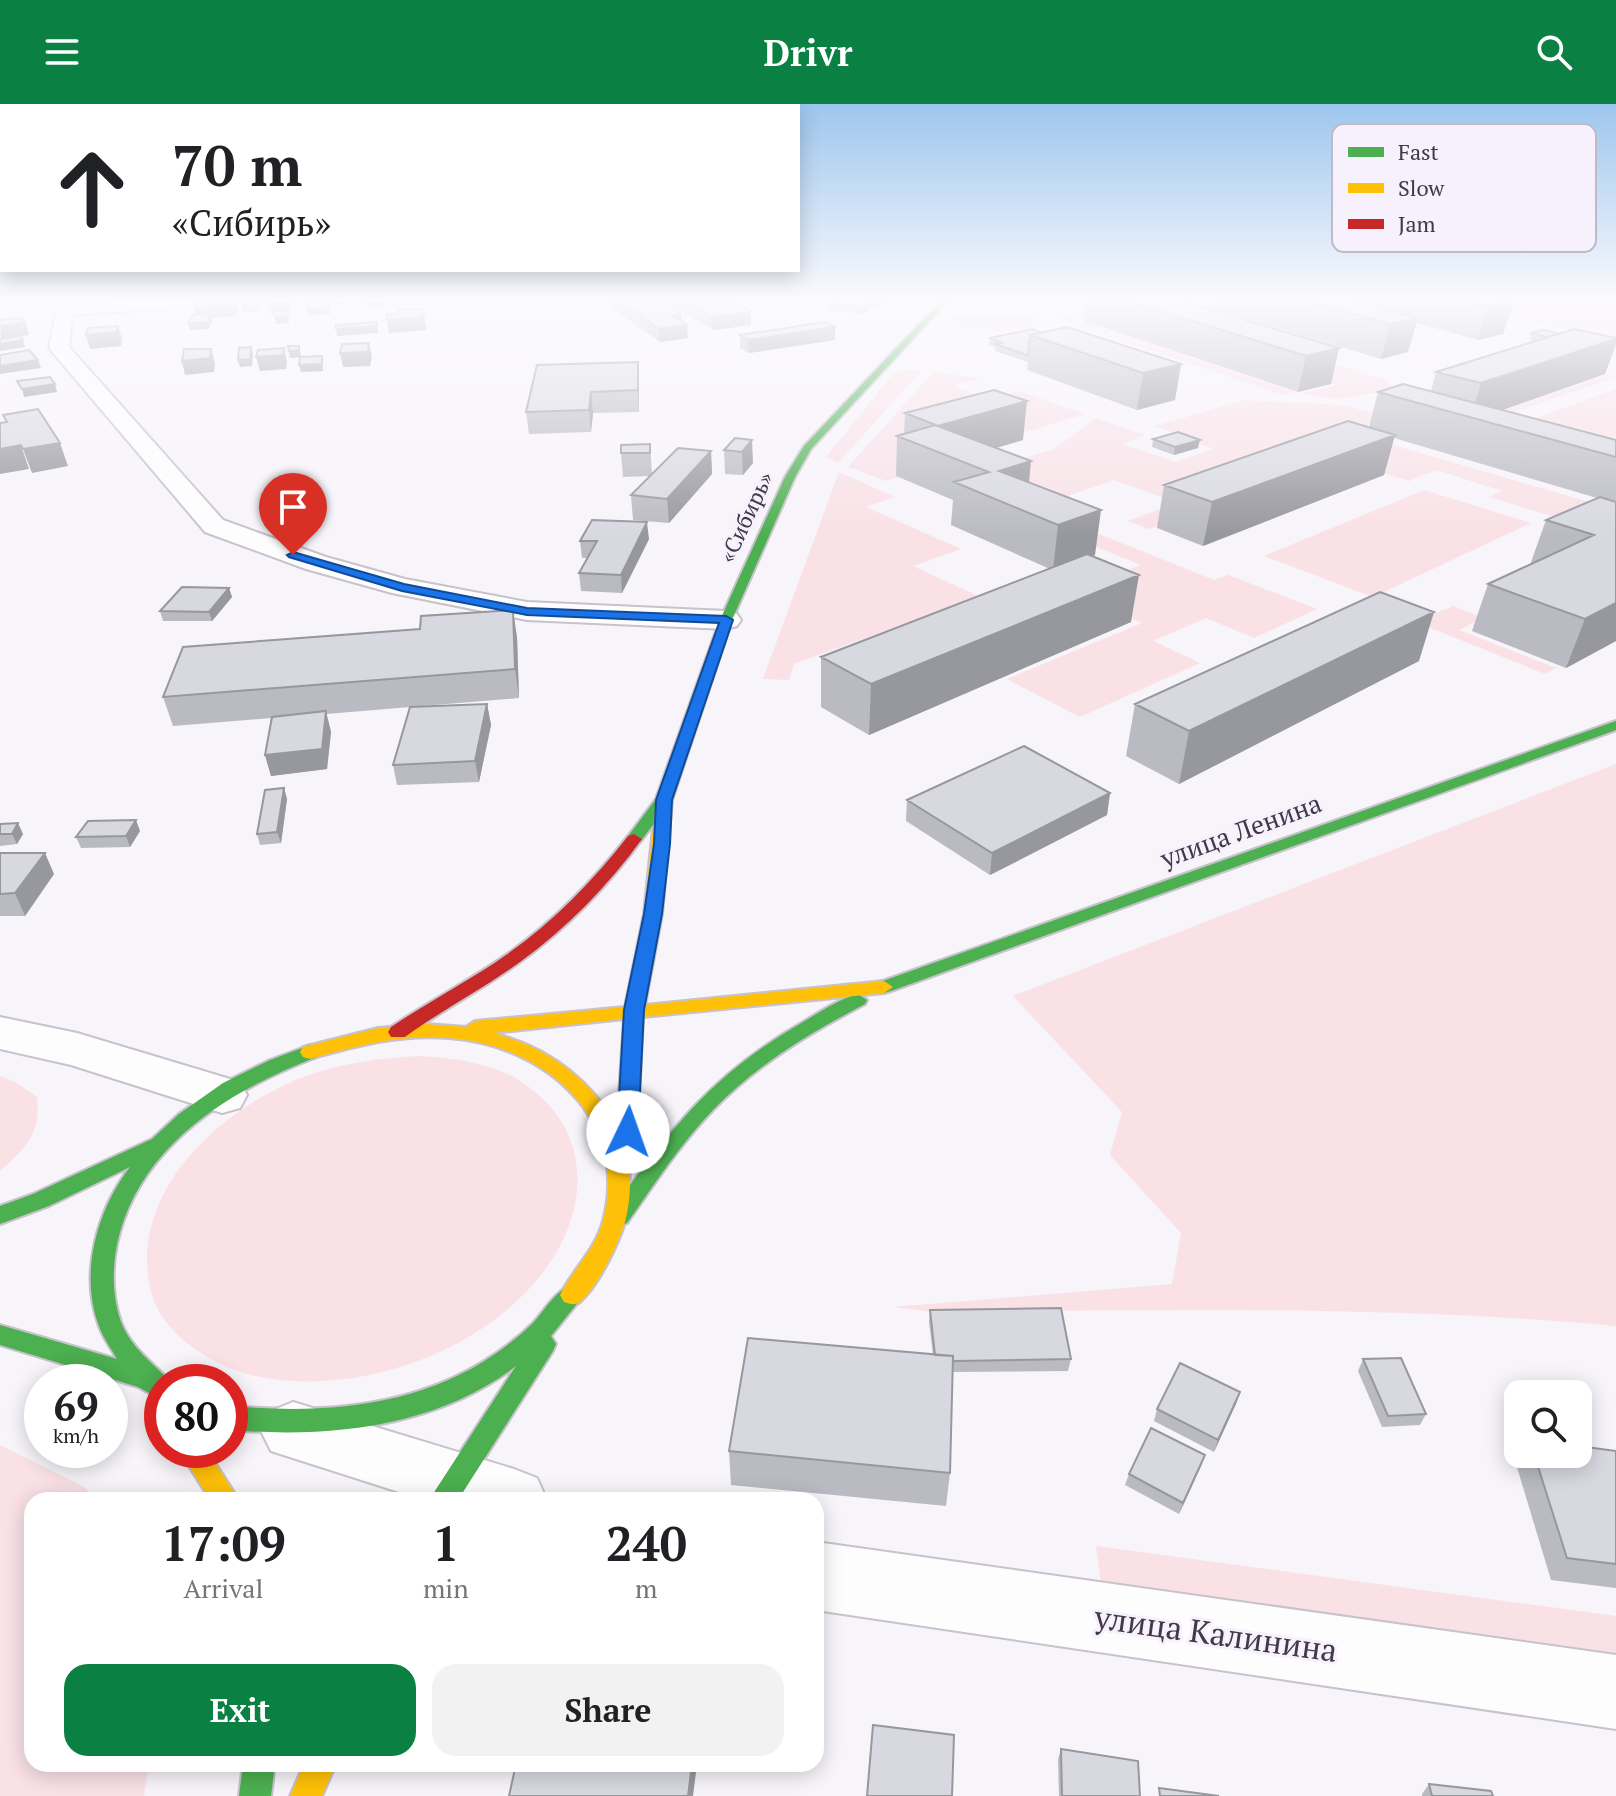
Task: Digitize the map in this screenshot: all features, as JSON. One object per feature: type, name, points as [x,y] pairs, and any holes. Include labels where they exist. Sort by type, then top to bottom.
[{"type":"main road","name":"«Сибирь»","points":[[664,800],[726,620],[774,510],[807,448],[872,379]]},
{"type":"main road","name":"улица Ленина","points":[[884,987],[1616,725]]},
{"type":"main road","points":[[615,1222],[627,1147],[634,1010],[653,914],[664,800]]},
{"type":"main road","points":[[398,1032],[494,972],[557,923],[604,879],[664,800]]},
{"type":"main road","points":[[144,1373],[115,1340],[101,1299],[100,1264],[112,1216],[139,1168],[160,1143],[190,1115],[274,1064],[314,1049],[361,1037],[398,1032],[441,1031],[884,987]]},
{"type":"main road","points":[[449,1489],[578,1293],[615,1222],[706,1103],[754,1063],[811,1023],[884,987]]},
{"type":"main road","points":[[441,1031],[476,1035],[514,1045],[545,1059],[573,1079],[594,1100],[608,1123],[619,1155],[621,1184],[615,1222]]},
{"type":"main road","points":[[0,1215],[41,1200],[160,1143]]},
{"type":"main road","points":[[252,1422],[330,1425],[388,1414],[451,1391],[493,1368],[543,1331],[578,1293]]},
{"type":"main road","points":[[0,1335],[144,1381]]},
{"type":"main road","points":[[204,1468],[220,1492]]},
{"type":"main road","points":[[255,1796],[258,1772]]},
{"type":"main road","points":[[306,1796],[316,1772]]},
{"type":"street","points":[[86,379],[214,526],[316,563],[402,587],[527,611],[726,620]]},
{"type":"street","points":[[0,1033],[77,1050],[222,1095]]},
{"type":"street","points":[[252,1422],[449,1489]]},
{"type":"street","name":"улица Калинина","points":[[824,1577],[1616,1692]]},
{"type":"shaded area","points":[[889,379],[914,379],[838,463],[826,457]]},
{"type":"shaded area","points":[[927,379],[979,379],[953,386],[990,399],[1020,391],[1085,414],[1015,435],[988,426],[896,451],[932,467],[886,481],[848,467]]},
{"type":"shaded area","points":[[1235,379],[1256,379],[1295,392],[1283,395]]},
{"type":"shaded area","points":[[1318,379],[1383,379],[1392,387],[1348,398],[1302,393],[1337,385]]},
{"type":"shaded area","points":[[1594,379],[1610,379],[1481,424],[1471,422]]},
{"type":"shaded area","points":[[1616,389],[1616,437],[1598,442],[1525,422]]},
{"type":"shaded area","points":[[1244,400],[1343,405],[1387,417],[1349,432],[1616,510],[1591,528],[1489,497],[1502,491],[1436,470],[1409,481],[1339,459],[1149,529],[1128,521],[1177,503],[1114,480],[1044,504],[971,475],[1054,449],[1096,418],[1145,435],[1122,444],[1176,462],[1213,449],[1155,426]]},
{"type":"shaded area","points":[[839,472],[895,497],[866,507],[961,549],[913,566],[993,603],[960,616],[944,609],[794,664],[789,680],[763,679]]},
{"type":"shaded area","points":[[1424,490],[1531,523],[1373,597],[1264,556]]},
{"type":"shaded area","points":[[1029,506],[1214,580],[1228,575],[1317,609],[1254,638],[1206,618],[1153,641],[1200,663],[1080,717],[1007,679],[1142,623],[1073,592],[1141,565],[1010,512]]},
{"type":"shaded area","points":[[1453,606],[1483,618],[1459,630],[1556,668],[1545,674],[1423,625],[1422,619]]},
{"type":"shaded area","points":[[1616,764],[1616,1326],[1360,1312],[934,1312],[894,1307],[1172,1284],[1181,1233],[1110,1155],[1122,1112],[1013,996]]},
{"type":"shaded area","points":[[418,1056],[469,1062],[506,1073],[544,1100],[563,1125],[574,1152],[578,1180],[574,1209],[564,1238],[548,1265],[527,1291],[467,1338],[420,1360],[370,1375],[314,1381],[266,1378],[248,1374],[248,1364],[221,1364],[198,1351],[168,1324],[154,1301],[150,1287],[148,1251],[154,1217],[168,1186],[189,1157],[214,1131],[274,1090],[333,1068]]},
{"type":"shaded area","points":[[0,1076],[37,1097],[38,1110],[30,1139],[0,1171]]},
{"type":"shaded area","points":[[0,1445],[24,1457],[24,1468],[46,1468],[89,1492],[24,1492],[24,1772],[148,1772],[144,1796],[0,1796]]},
{"type":"shaded area","points":[[1096,1546],[1616,1616],[1616,1655],[1102,1590]]},
{"type":"building","points":[[51,379],[55,384],[22,389],[17,381]]},
{"type":"building","points":[[534,379],[638,379],[638,390],[591,392],[589,410],[526,412]]},
{"type":"building","points":[[1464,379],[1493,379],[1481,383]]},
{"type":"building","points":[[1403,384],[1616,440],[1616,457],[1378,392]]},
{"type":"building","points":[[994,390],[1027,401],[938,426],[905,413]]},
{"type":"building","points":[[38,409],[60,443],[0,449],[0,423],[7,422],[3,415]]},
{"type":"building","points":[[1348,421],[1395,435],[1212,502],[1164,485]]},
{"type":"building","points":[[935,425],[1031,461],[999,471],[1101,510],[1058,525],[954,482],[989,472],[897,436]]},
{"type":"building","points":[[1178,432],[1200,440],[1175,447],[1153,439]]},
{"type":"building","points":[[735,438],[752,440],[742,452],[724,450]]},
{"type":"building","points":[[650,444],[650,453],[621,453],[621,445]]},
{"type":"building","points":[[678,448],[711,451],[667,499],[631,495]]},
{"type":"building","points":[[1600,497],[1616,502],[1616,603],[1585,619],[1488,584],[1594,535],[1546,520]]},
{"type":"building","points":[[592,520],[647,522],[621,575],[579,573],[597,541],[580,541]]},
{"type":"building","points":[[1087,554],[1139,575],[871,684],[821,657]]},
{"type":"building","points":[[182,587],[229,588],[209,612],[160,611]]},
{"type":"building","points":[[1380,592],[1434,612],[1189,731],[1135,704]]},
{"type":"building","points":[[513,610],[515,669],[163,697],[183,647],[420,629],[421,616]]},
{"type":"building","points":[[487,704],[475,761],[393,765],[410,707]]},
{"type":"building","points":[[326,711],[322,749],[265,755],[272,717]]},
{"type":"building","points":[[1024,746],[1110,793],[992,853],[907,800]]},
{"type":"building","points":[[284,788],[277,832],[257,834],[265,790]]},
{"type":"building","points":[[136,820],[126,836],[76,837],[88,821]]},
{"type":"building","points":[[18,823],[12,834],[0,834],[0,824]]},
{"type":"building","points":[[0,853],[45,853],[15,893],[0,894]]},
{"type":"building","points":[[1061,1308],[1071,1359],[953,1361],[953,1356],[935,1355],[930,1310]]},
{"type":"building","points":[[748,1338],[953,1356],[950,1473],[729,1451]]},
{"type":"building","points":[[1401,1358],[1426,1414],[1388,1416],[1363,1359]]},
{"type":"building","points":[[1180,1363],[1240,1392],[1218,1440],[1157,1409]]},
{"type":"building","points":[[1151,1428],[1205,1455],[1183,1503],[1129,1474]]},
{"type":"building","points":[[1592,1448],[1616,1451],[1616,1564],[1567,1558],[1538,1468],[1592,1468]]},
{"type":"building","points":[[873,1725],[954,1735],[952,1796],[867,1796]]},
{"type":"building","points":[[1061,1749],[1138,1761],[1140,1796],[1062,1796]]},
{"type":"building","points":[[514,1772],[691,1772],[688,1796],[509,1796]]},
{"type":"building","points":[[1429,1784],[1491,1791],[1493,1796],[1432,1796]]},
{"type":"building","points":[[1159,1788],[1219,1796],[1160,1796]]},
{"type":"traffic: fast","points":[[634,839],[664,800],[726,620],[790,477],[807,448],[872,379]]},
{"type":"traffic: fast","points":[[884,987],[1616,725]]},
{"type":"traffic: fast","points":[[619,1217],[682,1131],[723,1088],[778,1046],[858,1000]]},
{"type":"traffic: fast","points":[[144,1372],[130,1359],[110,1325],[102,1289],[104,1252],[114,1215],[132,1180],[157,1147],[186,1119],[215,1098],[245,1080],[310,1052]]},
{"type":"traffic: fast","points":[[0,1215],[41,1200],[154,1146]]},
{"type":"traffic: fast","points":[[248,1420],[325,1421],[373,1415],[419,1403],[462,1385],[503,1362],[540,1332],[572,1295]]},
{"type":"traffic: fast","points":[[0,1335],[144,1378]]},
{"type":"traffic: fast","points":[[448,1492],[544,1344]]},
{"type":"traffic: fast","points":[[255,1796],[258,1772]]},
{"type":"traffic: slow","points":[[625,1158],[634,1010],[653,914],[664,800]]},
{"type":"traffic: slow","points":[[475,1028],[884,987]]},
{"type":"traffic: slow","points":[[310,1052],[378,1035],[450,1031],[496,1040],[525,1051],[576,1084],[595,1106],[610,1131],[618,1159],[620,1189],[614,1221],[606,1241],[572,1295]]},
{"type":"traffic: slow","points":[[204,1468],[220,1492]]},
{"type":"traffic: slow","points":[[306,1796],[316,1772]]},
{"type":"traffic: jam","points":[[398,1032],[532,945],[586,895],[634,839]]},
{"type":"route","points":[[293,555],[402,587],[527,611],[726,620],[664,800],[653,914],[634,1010],[628,1132]]}]
